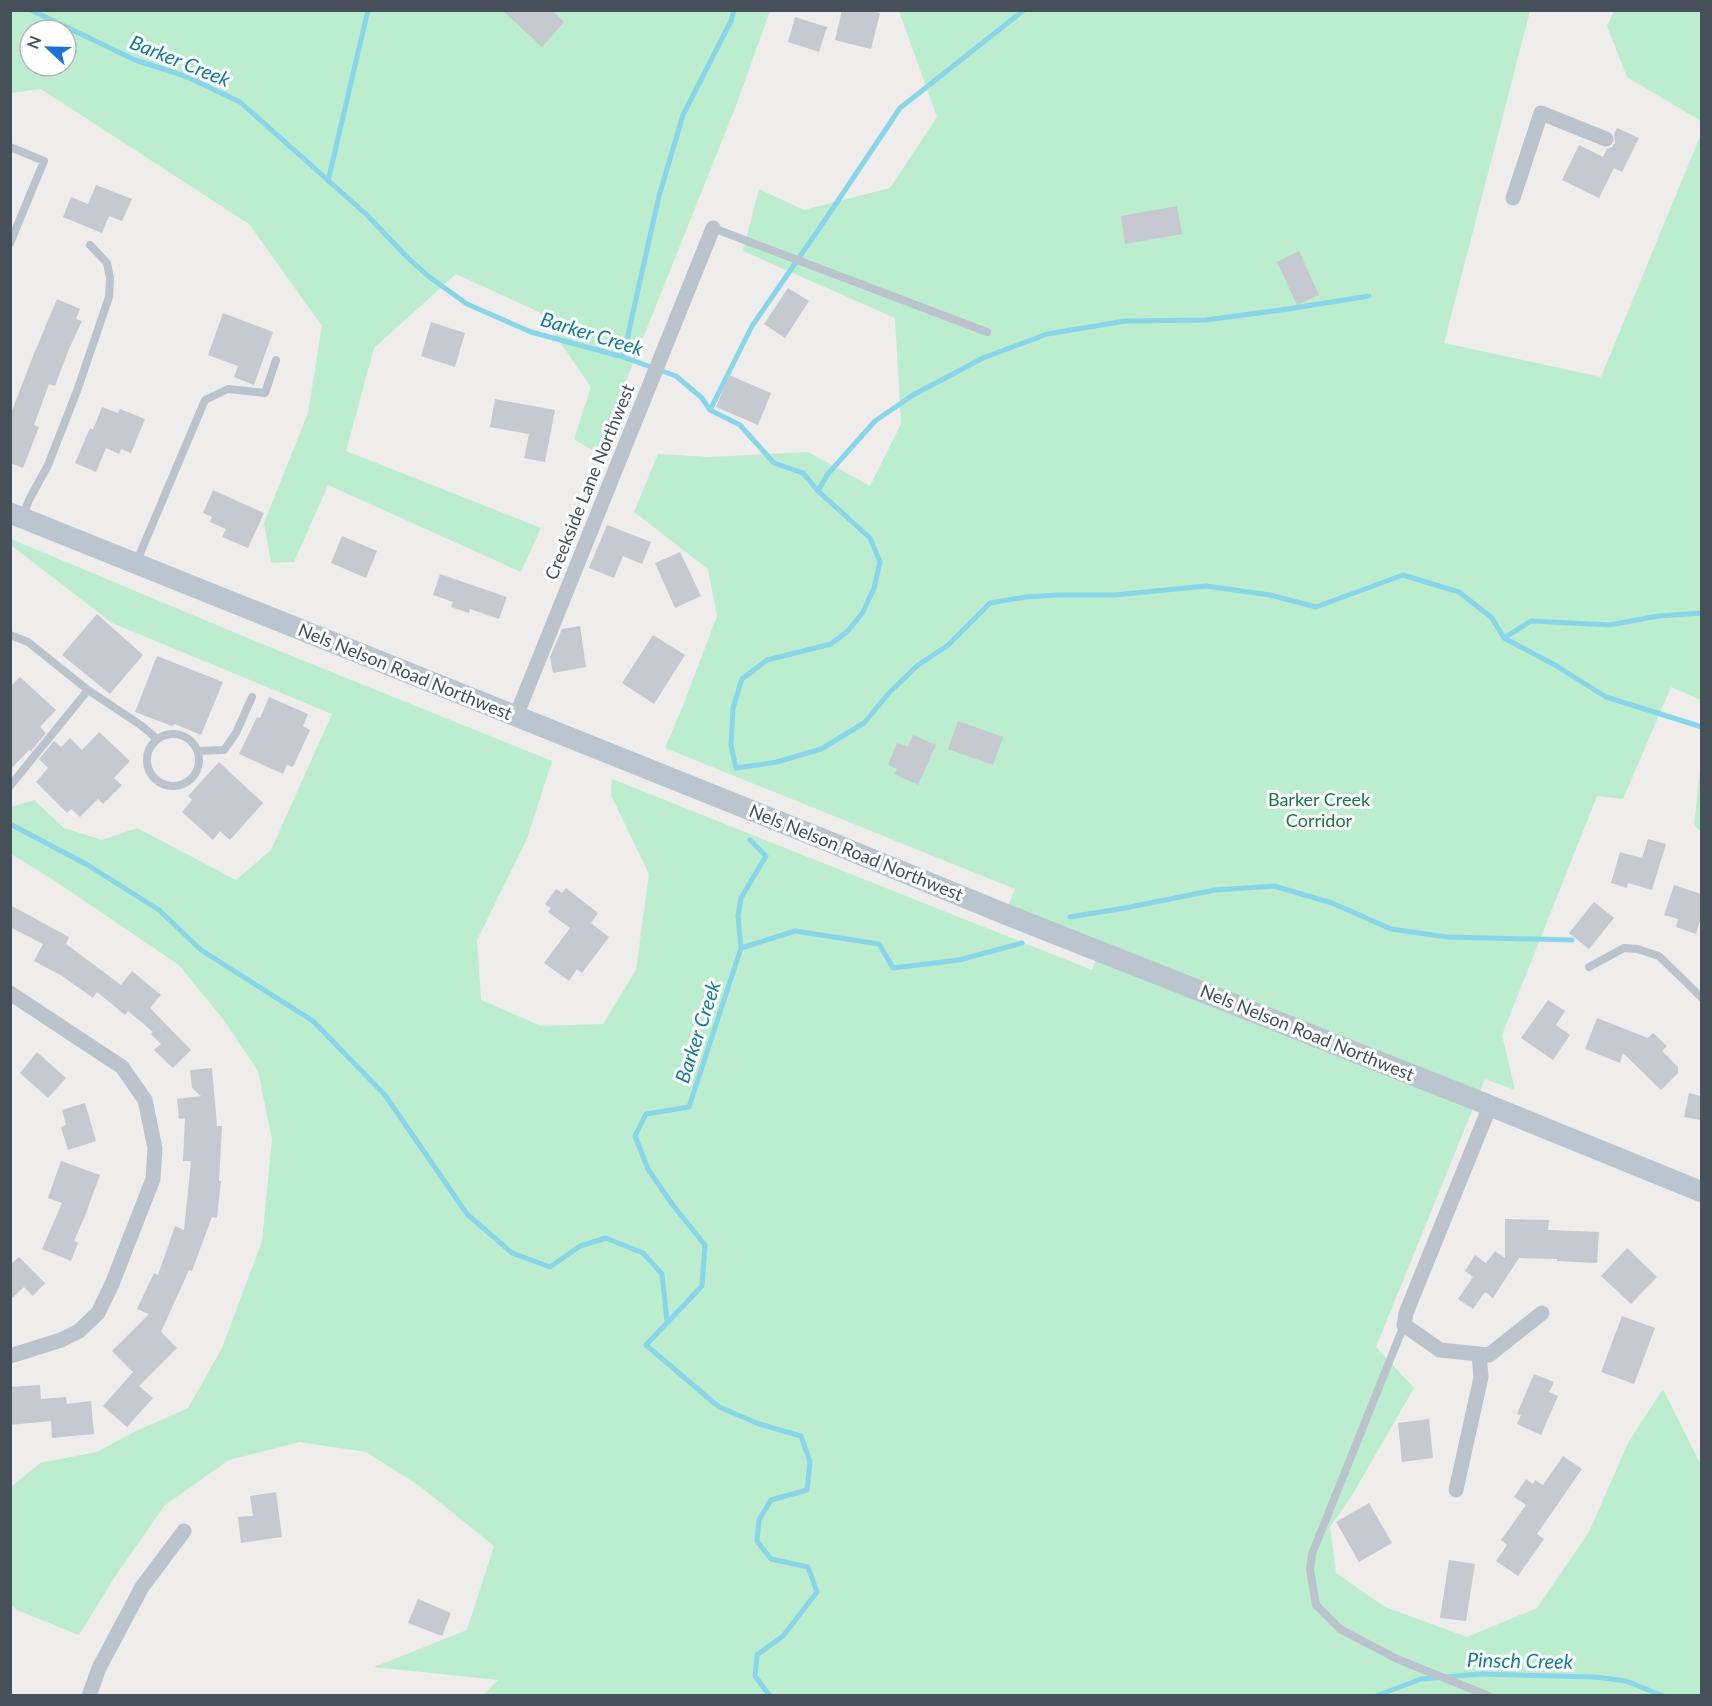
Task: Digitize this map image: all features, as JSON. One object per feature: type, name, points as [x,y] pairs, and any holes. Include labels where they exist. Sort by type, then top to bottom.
[{"type":"street","points":[[1513,198],[1541,113],[1606,139]]},
{"type":"street","name":"Creekside Lane Northwest","points":[[516,716],[713,228]]},
{"type":"street","name":"Nels Nelson Road Northwest","points":[[16,515],[1701,1192]]},
{"type":"street","points":[[10,993],[122,1067],[145,1100],[155,1148],[153,1179],[112,1284],[98,1313],[79,1331],[61,1340],[10,1356]]},
{"type":"street","points":[[1490,1106],[1406,1313],[1404,1325],[1440,1350],[1484,1354],[1503,1345],[1542,1313]]},
{"type":"street","points":[[1456,1490],[1484,1354]]},
{"type":"street","points":[[89,1695],[99,1668],[142,1587],[184,1531]]},
{"type":"lane","points":[[10,147],[44,161],[10,243]]},
{"type":"lane","points":[[713,228],[987,332]]},
{"type":"lane","points":[[16,515],[29,500],[48,465],[109,297],[110,278],[107,263],[90,245]]},
{"type":"lane","points":[[136,564],[205,400],[228,389],[265,393],[276,360]]},
{"type":"lane","points":[[10,635],[28,642],[88,690],[142,726],[157,739]]},
{"type":"lane","points":[[10,786],[88,690]]},
{"type":"lane","points":[[198,751],[224,750],[236,733],[252,697]]},
{"type":"lane","points":[[173,733],[181,734],[195,744],[200,760],[194,776],[187,782],[170,786],[154,778],[147,762],[151,745],[157,739],[173,733]]},
{"type":"lane","points":[[1589,967],[1624,948],[1637,949],[1659,956],[1701,998]]},
{"type":"lane","points":[[1404,1325],[1312,1554],[1310,1570],[1316,1605],[1340,1629],[1396,1659],[1490,1695]]},
{"type":"green space","points":[[10,11],[770,11],[737,103],[597,453],[574,439],[591,387],[539,312],[456,274],[374,348],[346,451],[541,528],[521,572],[328,485],[294,562],[271,563],[264,523],[308,413],[322,326],[249,224],[41,89],[11,93]]},
{"type":"green space","name":"Barker Creek Corridor","points":[[899,11],[1530,11],[1444,343],[1601,377],[1701,134],[1701,700],[1671,687],[1623,799],[1597,796],[1502,1035],[1515,1090],[1485,1079],[1376,1347],[1414,1388],[1351,1497],[1330,1527],[1336,1573],[1385,1607],[1467,1637],[1537,1608],[1589,1532],[1629,1441],[1663,1389],[1701,1465],[1701,1695],[483,1695],[498,1680],[374,1667],[467,1630],[494,1546],[421,1487],[366,1452],[300,1442],[229,1460],[165,1505],[116,1575],[79,1635],[17,1610],[11,1605],[11,1487],[40,1463],[97,1452],[134,1432],[188,1408],[222,1348],[262,1241],[272,1139],[258,1071],[223,1019],[179,965],[11,854],[11,807],[34,800],[64,828],[102,840],[137,828],[236,880],[271,850],[332,714],[112,623],[11,545],[11,539],[257,642],[552,761],[527,839],[477,940],[481,1000],[541,1026],[603,1024],[636,970],[649,874],[611,795],[612,779],[1092,970],[1100,951],[1005,914],[1015,889],[665,748],[717,616],[708,569],[634,512],[658,454],[710,457],[808,452],[870,486],[901,424],[895,318],[743,251],[759,189],[804,210],[890,188],[937,117]]},
{"type":"green space","points":[[1614,11],[1701,11],[1701,121],[1627,77],[1607,26]]},
{"type":"green space","points":[[1701,761],[1701,831],[1694,826]]},
{"type":"building","points":[[502,10],[552,10],[564,22],[542,47]]},
{"type":"building","points":[[842,10],[870,10],[880,13],[871,49],[835,40]]},
{"type":"building","points":[[795,17],[827,27],[819,52],[788,42]]},
{"type":"building","points":[[1617,128],[1639,138],[1622,172],[1614,168],[1599,198],[1562,180],[1579,145],[1603,157],[1607,149],[1615,143],[1614,134]]},
{"type":"building","points":[[96,185],[132,199],[122,221],[109,216],[102,233],[63,217],[71,197],[88,204]]},
{"type":"building","points":[[1177,206],[1182,234],[1125,244],[1121,216]]},
{"type":"building","points":[[1299,251],[1319,295],[1297,305],[1277,262]]},
{"type":"building","points":[[788,288],[809,301],[785,338],[764,324]]},
{"type":"building","points":[[57,299],[80,309],[76,319],[82,321],[55,386],[49,384],[34,425],[39,427],[23,468],[10,463],[10,416]]},
{"type":"building","points":[[223,313],[273,332],[254,385],[234,377],[238,366],[208,355]]},
{"type":"building","points":[[431,322],[465,333],[455,367],[421,356]]},
{"type":"building","points":[[729,375],[771,393],[758,425],[716,407]]},
{"type":"building","points":[[495,399],[555,410],[545,462],[524,458],[529,434],[490,427]]},
{"type":"building","points":[[102,407],[118,413],[120,409],[145,419],[131,453],[121,449],[119,454],[106,448],[96,472],[75,463],[90,428],[93,430]]},
{"type":"building","points":[[213,490],[264,513],[248,548],[222,537],[226,529],[210,522],[212,517],[203,513]]},
{"type":"building","points":[[607,525],[651,542],[642,564],[623,556],[614,578],[589,568]]},
{"type":"building","points":[[342,536],[377,551],[366,578],[331,563]]},
{"type":"building","points":[[680,552],[701,596],[675,608],[655,563]]},
{"type":"building","points":[[440,574],[507,597],[499,619],[470,609],[469,613],[451,607],[453,602],[433,595]]},
{"type":"building","points":[[97,614],[143,655],[110,694],[62,655]]},
{"type":"building","points":[[580,626],[586,667],[553,673],[550,657],[562,629]]},
{"type":"building","points":[[653,635],[685,655],[654,704],[622,683]]},
{"type":"building","points":[[157,656],[223,682],[201,735],[175,724],[172,726],[135,712]]},
{"type":"building","points":[[20,677],[56,710],[40,727],[46,733],[31,751],[29,750],[10,770],[10,687]]},
{"type":"building","points":[[269,697],[308,714],[303,726],[310,730],[293,767],[287,765],[283,774],[239,754],[257,717],[260,718]]},
{"type":"building","points":[[958,721],[1003,737],[993,765],[948,749]]},
{"type":"building","points":[[99,732],[130,761],[114,778],[122,785],[103,804],[98,799],[80,817],[71,809],[67,813],[36,782],[48,768],[39,759],[54,741],[61,747],[70,738],[82,750]]},
{"type":"building","points":[[913,735],[936,745],[918,785],[894,774],[897,769],[888,765],[897,743],[908,747]]},
{"type":"building","points":[[219,762],[263,803],[230,840],[220,831],[213,840],[182,812],[192,800],[188,796]]},
{"type":"building","points":[[1648,839],[1666,844],[1652,890],[1628,883],[1627,888],[1611,883],[1620,852],[1642,858]]},
{"type":"building","points":[[1674,885],[1701,894],[1701,917],[1696,934],[1676,927],[1678,919],[1664,915]]},
{"type":"building","points":[[566,888],[598,913],[591,923],[609,937],[582,973],[577,969],[569,981],[544,963],[570,928],[548,912],[551,908],[545,904],[556,889],[562,893]]},
{"type":"building","points":[[1594,902],[1614,918],[1589,949],[1569,933]]},
{"type":"building","points":[[10,905],[69,937],[66,944],[121,985],[132,971],[161,995],[150,1008],[191,1050],[173,1068],[154,1050],[161,1044],[151,1034],[153,1032],[128,1011],[125,1015],[97,992],[93,998],[62,976],[34,961],[43,944],[10,927]]},
{"type":"building","points":[[1548,1000],[1565,1011],[1556,1025],[1570,1035],[1553,1060],[1521,1038]]},
{"type":"building","points":[[1597,1018],[1648,1038],[1653,1033],[1667,1046],[1662,1051],[1678,1067],[1678,1073],[1661,1090],[1623,1053],[1620,1063],[1585,1049]]},
{"type":"building","points":[[37,1052],[66,1078],[48,1098],[20,1073]]},
{"type":"building","points":[[212,1068],[217,1126],[222,1126],[219,1181],[221,1181],[217,1218],[212,1217],[192,1271],[189,1270],[161,1332],[177,1348],[139,1386],[153,1398],[127,1427],[103,1406],[133,1372],[112,1351],[149,1314],[137,1309],[154,1273],[158,1275],[175,1226],[184,1230],[191,1161],[183,1161],[185,1118],[179,1119],[177,1099],[201,1096],[192,1088],[190,1070]]},
{"type":"building","points":[[1689,1093],[1701,1096],[1701,1120],[1684,1117]]},
{"type":"building","points":[[85,1103],[96,1141],[68,1150],[61,1127],[66,1125],[62,1110]]},
{"type":"building","points":[[61,1161],[100,1175],[74,1241],[78,1243],[71,1261],[42,1249],[62,1203],[48,1198]]},
{"type":"building","points":[[1505,1219],[1549,1220],[1548,1230],[1599,1232],[1597,1263],[1519,1258],[1493,1298],[1485,1292],[1473,1309],[1458,1299],[1473,1277],[1465,1271],[1475,1255],[1486,1263],[1495,1251],[1505,1258]]},
{"type":"building","points":[[1627,1248],[1657,1277],[1631,1304],[1601,1276]]},
{"type":"building","points":[[19,1257],[45,1283],[33,1296],[24,1287],[10,1300],[10,1265]]},
{"type":"building","points":[[1622,1316],[1655,1328],[1634,1384],[1601,1372]]},
{"type":"building","points":[[1534,1374],[1554,1382],[1549,1392],[1558,1396],[1541,1435],[1517,1424],[1521,1415],[1517,1414]]},
{"type":"building","points":[[40,1385],[41,1399],[66,1397],[67,1404],[91,1401],[94,1434],[52,1438],[51,1421],[10,1425],[10,1387]]},
{"type":"building","points":[[1429,1419],[1433,1458],[1402,1462],[1398,1423]]},
{"type":"building","points":[[1563,1456],[1582,1469],[1537,1534],[1544,1539],[1518,1576],[1496,1561],[1507,1545],[1501,1540],[1526,1505],[1514,1497],[1526,1479],[1533,1484],[1535,1480],[1543,1485]]},
{"type":"building","points":[[276,1492],[282,1537],[241,1543],[238,1517],[253,1516],[250,1496]]},
{"type":"building","points":[[1369,1503],[1392,1543],[1359,1562],[1336,1522]]},
{"type":"building","points":[[1449,1560],[1475,1564],[1466,1621],[1440,1618]]},
{"type":"building","points":[[418,1599],[451,1613],[442,1636],[408,1623]]},
{"type":"waterway","name":"Barker Creek","points":[[31,10],[135,60],[185,76],[240,102],[367,215],[428,276],[467,304],[531,332],[623,357],[676,376],[702,398],[710,410],[740,425],[774,463],[803,473],[818,491],[870,538],[880,562],[874,588],[863,612],[848,631],[831,644],[767,660],[742,679],[733,708],[731,745],[736,768],[777,762],[821,749],[864,723],[889,693],[918,665],[947,646],[990,603],[1026,597],[1115,595],[1206,586],[1270,595],[1316,607],[1403,575],[1459,592],[1492,618],[1504,638],[1555,665],[1606,697],[1702,727]]},
{"type":"waterway","points":[[328,181],[368,10]]},
{"type":"waterway","points":[[623,357],[659,196],[683,115],[731,21],[734,10]]},
{"type":"waterway","points":[[710,410],[752,326],[900,108],[1024,10]]},
{"type":"waterway","points":[[818,491],[827,475],[875,421],[913,395],[983,358],[1047,334],[1125,321],[1206,320],[1369,296]]},
{"type":"waterway","points":[[1504,638],[1531,621],[1610,625],[1658,616],[1702,613]]},
{"type":"waterway","points":[[10,824],[86,864],[159,910],[201,950],[313,1021],[385,1095],[467,1214],[512,1253],[550,1267],[580,1246],[606,1238],[643,1253],[662,1274],[667,1321]]},
{"type":"waterway","name":"Barker Creek","points":[[750,840],[766,856],[741,898],[738,916],[741,948],[689,1107],[646,1114],[635,1136],[648,1169],[672,1204],[705,1245],[702,1286],[646,1345],[719,1407],[759,1424],[801,1436],[810,1462],[807,1490],[771,1500],[759,1520],[757,1541],[771,1559],[808,1567],[817,1592],[783,1636],[757,1655],[755,1676],[770,1696]]},
{"type":"waterway","points":[[1070,917],[1215,890],[1274,886],[1332,903],[1391,929],[1447,937],[1572,940]]},
{"type":"waterway","points":[[741,948],[795,931],[879,944],[893,968],[959,960],[1022,943]]},
{"type":"waterway","name":"Pinsch Creek","points":[[1376,1696],[1421,1679],[1480,1674],[1595,1677],[1626,1681],[1663,1696]]}]
